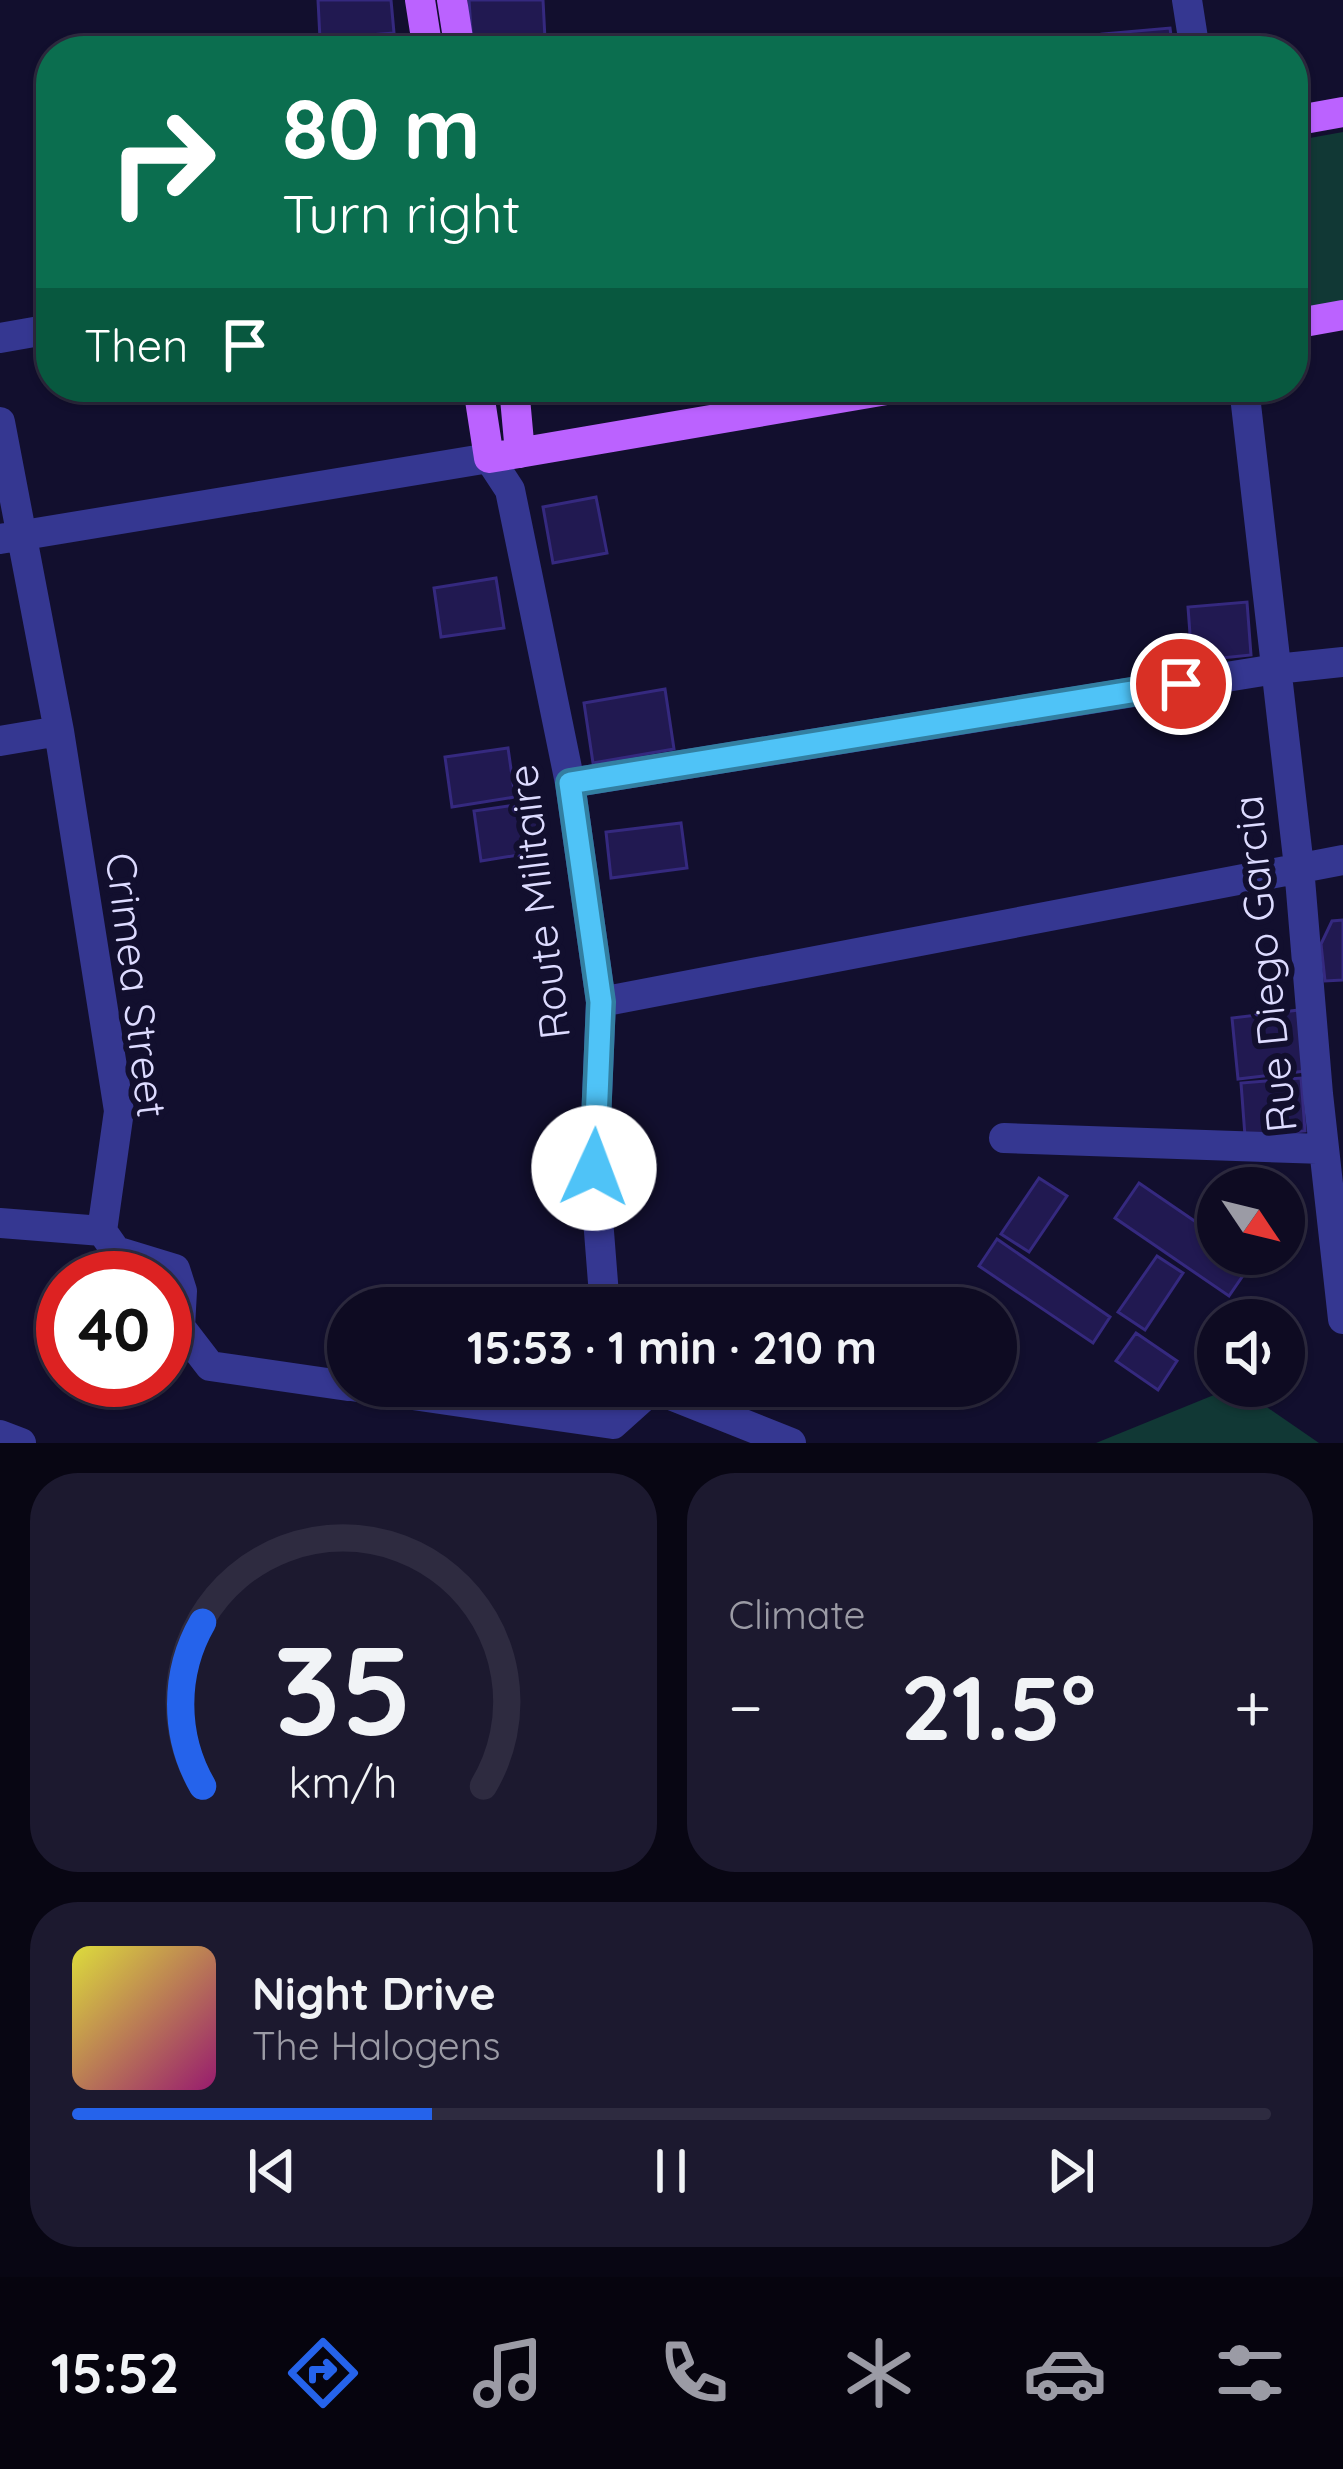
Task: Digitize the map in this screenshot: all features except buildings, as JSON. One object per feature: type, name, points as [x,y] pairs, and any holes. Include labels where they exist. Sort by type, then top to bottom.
[{"type":"main road","points":[[421,0],[426,36]]},
{"type":"main road","points":[[452,0],[458,36]]},
{"type":"main road","points":[[1308,118],[1343,112]]},
{"type":"main road","points":[[1308,321],[1343,315]]},
{"type":"main road","points":[[484,402],[504,456]]},
{"type":"main road","points":[[504,456],[512,402]]},
{"type":"main road","points":[[504,456],[812,402]]},
{"type":"street","points":[[1187,0],[1193,36]]},
{"type":"street","points":[[0,338],[36,332]]},
{"type":"street","name":"Rue Diego Garcia","points":[[1246,402],[1330,1092],[1324,1149],[1338,1223],[1343,1319]]},
{"type":"street","name":"Crimea Street","points":[[0,422],[11,537],[59,731],[119,1111],[102,1231]]},
{"type":"street","points":[[11,537],[504,456]]},
{"type":"street","name":"Route Militaire","points":[[504,456],[570,783],[601,1002],[594,1168],[603,1287]]},
{"type":"street","points":[[570,783],[1343,662]]},
{"type":"street","points":[[0,741],[59,731]]},
{"type":"street","points":[[601,1002],[1343,860]]},
{"type":"street","points":[[1004,1138],[1324,1149]]},
{"type":"street","points":[[0,1223],[102,1231],[116,1250],[175,1269],[182,1291],[180,1328],[210,1366],[327,1383]]},
{"type":"street","points":[[495,1407],[613,1424],[630,1407]]},
{"type":"street","points":[[700,1407],[791,1443]]},
{"type":"street","points":[[0,1435],[21,1443]]},
{"type":"green space","points":[[1343,132],[1343,303],[1308,309],[1308,138]]},
{"type":"green space","points":[[1197,1402],[1197,1407],[1267,1407],[1319,1443],[1096,1443]]},
{"type":"route","points":[[594,1168],[601,1002],[570,783],[1181,684]]}]
